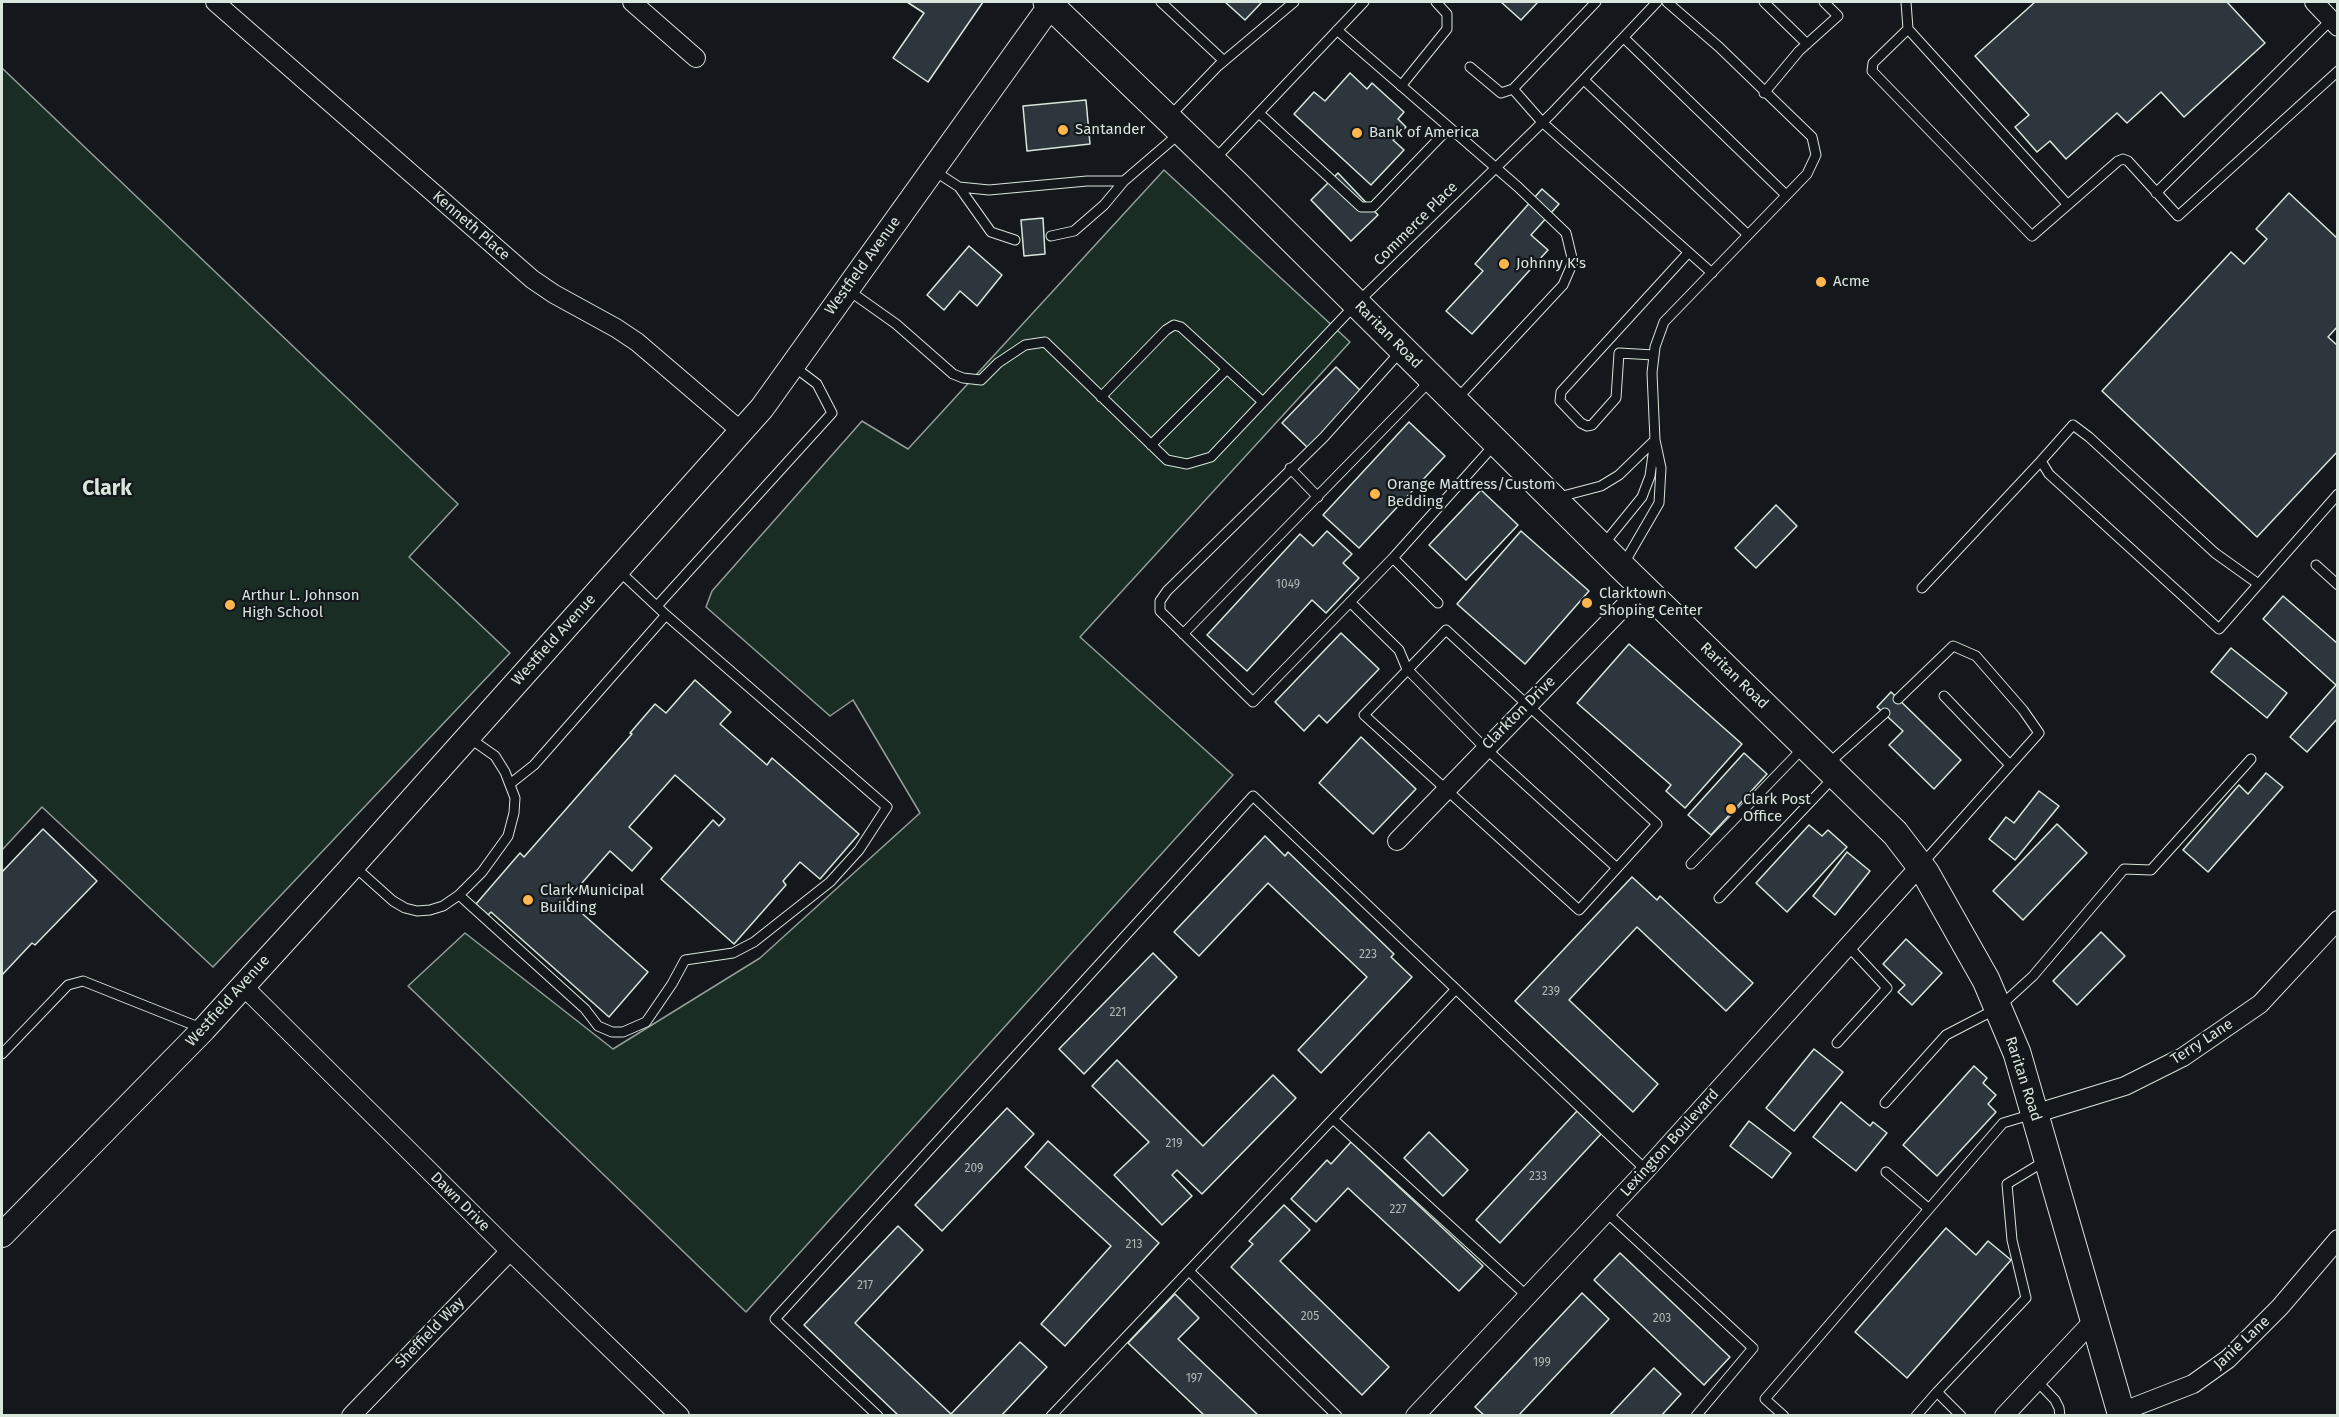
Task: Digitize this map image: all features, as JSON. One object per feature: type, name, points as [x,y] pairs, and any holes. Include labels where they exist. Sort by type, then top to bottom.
[{"type":"main road","name":"Raritan Road","points":[[1050,3],[1895,833],[1920,866],[1986,980],[2017,1053],[2121,1414]]},
{"type":"street","name":"Kenneth Place","points":[[216,2],[532,279],[637,342],[741,431]]},
{"type":"street","points":[[632,2],[696,58]]},
{"type":"street","name":"Westfield Avenue","points":[[2,1235],[204,1029],[353,866],[762,408],[1050,3]]},
{"type":"street","name":"Clarkton Drive","points":[[1397,841],[1643,587]]},
{"type":"street","name":"Lexington Boulevard","points":[[1415,1416],[1646,1170],[1920,866]]},
{"type":"street","name":"Terry Lane","points":[[2034,1114],[2125,1086],[2183,1057],[2260,1004],[2337,920]]},
{"type":"street","name":"Dawn Drive","points":[[242,985],[674,1413]]},
{"type":"street","name":"Janie Lane","points":[[2121,1414],[2193,1384],[2228,1359],[2280,1307],[2337,1239]]},
{"type":"street","name":"Sheffield Way","points":[[351,1416],[510,1251]]},
{"type":"street","points":[[2004,1416],[2093,1321]]},
{"type":"lane","points":[[1161,2],[1224,62]]},
{"type":"lane","points":[[1051,236],[1074,231],[1104,205],[1175,125],[1224,62],[1294,2]]},
{"type":"lane","points":[[1213,162],[1364,2]]},
{"type":"lane","points":[[1401,86],[1447,29],[1447,14],[1436,2]]},
{"type":"lane","points":[[1470,67],[1501,93],[1513,89],[1596,2]]},
{"type":"lane","name":"Commerce Place","points":[[847,289],[896,324],[953,374],[981,380],[998,363],[1025,345],[1045,342],[1167,460],[1187,464],[1211,457],[1356,304],[1542,123],[1657,2]]},
{"type":"lane","points":[[1622,567],[1659,503],[1661,468],[1655,440],[1652,373],[1653,355],[1664,322],[1807,174],[1816,155],[1812,137],[1719,47],[1667,2]]},
{"type":"lane","points":[[1764,2],[1807,44]]},
{"type":"lane","points":[[1764,93],[1807,44],[1838,16],[1824,2]]},
{"type":"lane","points":[[1906,2],[1908,29],[2068,205]]},
{"type":"lane","points":[[2156,193],[2326,12]]},
{"type":"lane","points":[[1908,29],[1873,63],[1872,71],[2029,235],[2034,235],[2118,160],[2123,159],[2128,161],[2178,216],[2337,71]]},
{"type":"lane","points":[[1337,30],[1496,166],[1566,233],[1573,262],[1563,285],[1455,402]]},
{"type":"lane","points":[[1623,38],[1786,195]]},
{"type":"lane","points":[[1584,80],[1747,234]]},
{"type":"lane","points":[[1513,89],[1542,123],[1580,154],[1712,273]]},
{"type":"lane","points":[[1259,113],[1360,207],[1373,207],[1449,128]]},
{"type":"lane","points":[[933,170],[959,187],[991,232],[1015,240]]},
{"type":"lane","points":[[959,187],[989,190],[1087,181],[1124,181]]},
{"type":"lane","points":[[1619,353],[1616,398],[1592,425],[1587,426],[1560,401],[1561,392],[1688,253]]},
{"type":"lane","points":[[1101,397],[1166,330],[1174,325],[1181,327],[1263,402]]},
{"type":"lane","points":[[1602,346],[1619,353],[1653,355]]},
{"type":"lane","points":[[1402,350],[1324,437],[1167,591],[1160,601],[1160,611],[1183,634],[1253,702],[1393,558],[1497,443]]},
{"type":"lane","points":[[657,606],[832,413],[817,384],[792,365]]},
{"type":"lane","points":[[1151,445],[1227,369]]},
{"type":"lane","points":[[1183,634],[1433,379]]},
{"type":"lane","points":[[1922,588],[2073,425],[2215,553],[2257,584]]},
{"type":"lane","points":[[1549,495],[1562,497],[1601,486],[1619,475],[1655,440]]},
{"type":"lane","points":[[1602,547],[1642,497],[1650,476],[1655,440]]},
{"type":"lane","points":[[2041,461],[2049,474],[2218,629],[2337,494]]},
{"type":"lane","points":[[1290,468],[1318,496]]},
{"type":"lane","points":[[1393,558],[1438,603]]},
{"type":"lane","points":[[2316,565],[2337,585]]},
{"type":"lane","points":[[459,895],[585,1009],[598,1026],[612,1032],[623,1032],[646,1022],[685,960],[733,953],[754,942],[830,882],[860,850],[887,807],[666,615],[618,570]]},
{"type":"lane","points":[[1350,602],[1399,650],[1407,669],[1485,748],[1617,868]]},
{"type":"lane","points":[[510,784],[534,765],[666,615]]},
{"type":"lane","points":[[1446,630],[1529,704],[1657,824],[1579,910],[1364,715],[1446,630]]},
{"type":"lane","points":[[1898,699],[1953,646],[1976,656],[2023,710],[2039,734],[1920,866]]},
{"type":"lane","points":[[1944,696],[2010,765]]},
{"type":"lane","points":[[1719,898],[1885,713]]},
{"type":"lane","points":[[353,866],[393,901],[405,908],[417,911],[443,906],[459,895],[482,872],[508,836],[515,798],[495,756],[468,737]]},
{"type":"lane","points":[[1691,864],[1805,746]]},
{"type":"lane","points":[[1885,1103],[1946,1035],[1998,1008],[2033,976],[2124,869],[2151,870],[2251,759]]},
{"type":"lane","points":[[878,1416],[775,1319],[1253,796],[1646,1170]]},
{"type":"lane","points":[[1837,1043],[1887,988],[1848,946]]},
{"type":"lane","points":[[2,1054],[68,984],[83,981],[204,1029]]},
{"type":"lane","points":[[1051,1416],[1456,989]]},
{"type":"lane","points":[[1784,1416],[1765,1399],[2003,1123],[2034,1114]]},
{"type":"lane","points":[[1333,1119],[1527,1296]]},
{"type":"lane","points":[[1916,1416],[2026,1298],[2012,1240],[2007,1184],[2047,1159]]},
{"type":"lane","points":[[1886,1172],[1929,1209]]},
{"type":"lane","points":[[1606,1212],[1753,1348],[1696,1416]]},
{"type":"lane","points":[[1189,1271],[1337,1416]]},
{"type":"lane","points":[[2037,1381],[2055,1400],[2060,1408],[2060,1416]]},
{"type":"lane","points":[[1938,1392],[1961,1416]]},
{"type":"green space","name":"Arthur L. Johnson High School","points":[[2,68],[458,504],[409,557],[510,653],[213,967],[42,807],[2,850]]},
{"type":"green space","points":[[1164,170],[1350,342],[1080,637],[1233,775],[746,1312],[408,986],[465,933],[613,1049],[760,958],[920,813],[853,700],[830,716],[706,607],[712,591],[862,421],[908,449]]},
{"type":"building","points":[[907,2],[983,2],[928,82],[893,58],[924,13]]},
{"type":"building","points":[[1225,2],[1262,2],[1245,20]]},
{"type":"building","points":[[1501,2],[1538,2],[1521,20]]},
{"type":"building","points":[[2035,2],[2227,2],[2265,43],[2184,117],[2161,92],[2127,123],[2117,113],[2066,159],[2050,141],[2037,152],[2015,127],[2029,115],[1975,56]]},
{"type":"building","points":[[1350,73],[1367,89],[1372,83],[1404,112],[1398,119],[1406,127],[1393,140],[1404,150],[1371,185],[1294,114],[1314,92],[1325,101]]},
{"type":"building","points":[[1086,100],[1090,144],[1027,151],[1023,106]]},
{"type":"building","points":[[1338,173],[1378,215],[1351,241],[1311,200]]},
{"type":"building","points":[[1542,189],[1559,204],[1531,235],[1548,250],[1472,334],[1446,311],[1483,271],[1475,264]]},
{"type":"building","points":[[2289,193],[2338,239],[2338,326],[2328,337],[2338,346],[2338,451],[2257,537],[2102,391],[2231,252],[2244,264],[2267,239],[2256,229]]},
{"type":"building","points":[[1043,218],[1045,254],[1024,256],[1021,220]]},
{"type":"building","points":[[969,246],[1002,275],[977,306],[960,291],[944,310],[927,295]]},
{"type":"building","points":[[1336,367],[1362,392],[1308,448],[1282,423]]},
{"type":"building","points":[[1409,422],[1445,456],[1359,548],[1323,515]]},
{"type":"building","points":[[1481,490],[1518,525],[1466,580],[1429,545]]},
{"type":"building","points":[[1776,505],[1797,526],[1756,568],[1735,548]]},
{"type":"building","points":[[1327,531],[1352,554],[1343,563],[1359,578],[1326,613],[1312,600],[1247,671],[1207,635],[1300,534],[1313,546]]},
{"type":"building","points":[[1521,531],[1589,591],[1525,664],[1457,604]]},
{"type":"building","points":[[2283,596],[2338,644],[2338,718],[2307,752],[2290,737],[2336,685],[2263,619]]},
{"type":"building","points":[[1341,633],[1379,669],[1327,723],[1319,715],[1304,731],[1275,702]]},
{"type":"building","points":[[1629,644],[1742,744],[1685,808],[1666,791],[1671,785],[1577,703]]},
{"type":"building","points":[[2231,648],[2287,693],[2267,718],[2211,672]]},
{"type":"building","points":[[695,680],[731,712],[720,724],[767,765],[772,758],[859,834],[820,879],[800,862],[783,881],[786,885],[734,944],[661,879],[713,820],[719,826],[725,819],[675,775],[629,827],[652,848],[632,871],[610,851],[567,900],[648,972],[609,1017],[491,912],[488,915],[476,904],[520,853],[524,857],[632,734],[630,733],[655,704],[666,713]]},
{"type":"building","points":[[1891,692],[1961,760],[1934,789],[1889,745],[1903,731],[1877,707]]},
{"type":"building","points":[[1361,737],[1416,789],[1373,834],[1319,783]]},
{"type":"building","points":[[1744,753],[1767,774],[1711,835],[1688,815]]},
{"type":"building","points":[[2266,773],[2283,787],[2208,872],[2183,850],[2239,785],[2248,794]]},
{"type":"building","points":[[2039,791],[2059,806],[2015,860],[1989,839],[2006,817],[2014,823]]},
{"type":"building","points":[[2057,824],[2087,853],[2023,920],[1993,891]]},
{"type":"building","points":[[1809,825],[1822,836],[1828,830],[1847,847],[1787,912],[1756,883]]},
{"type":"building","points":[[43,829],[97,881],[35,945],[32,943],[2,975],[2,872]]},
{"type":"building","points":[[1265,836],[1285,856],[1288,852],[1394,954],[1391,957],[1412,977],[1321,1073],[1298,1050],[1367,977],[1268,883],[1199,956],[1174,932]]},
{"type":"building","points":[[1847,852],[1870,871],[1835,915],[1813,896]]},
{"type":"building","points":[[1632,877],[1657,900],[1660,896],[1753,983],[1726,1011],[1637,927],[1569,1000],[1658,1084],[1633,1112],[1515,1001]]},
{"type":"building","points":[[2101,932],[2125,956],[2077,1005],[2053,981]]},
{"type":"building","points":[[1906,939],[1942,973],[1912,1005],[1898,992],[1905,985],[1883,964]]},
{"type":"building","points":[[1153,953],[1177,977],[1084,1074],[1059,1049]]},
{"type":"building","points":[[1814,1049],[1843,1072],[1794,1131],[1766,1108]]},
{"type":"building","points":[[1117,1060],[1203,1146],[1273,1075],[1296,1098],[1202,1194],[1177,1170],[1172,1175],[1192,1196],[1162,1225],[1114,1175],[1149,1142],[1092,1086]]},
{"type":"building","points":[[1974,1066],[1987,1078],[1983,1083],[1996,1095],[1988,1104],[1996,1112],[1937,1176],[1903,1145]]},
{"type":"building","points":[[1841,1102],[1870,1126],[1873,1122],[1887,1133],[1856,1171],[1813,1137]]},
{"type":"building","points":[[1007,1108],[1034,1134],[942,1231],[915,1205]]},
{"type":"building","points":[[1577,1111],[1601,1134],[1500,1243],[1476,1220]]},
{"type":"building","points":[[1749,1121],[1791,1153],[1772,1178],[1730,1146]]},
{"type":"building","points":[[1429,1132],[1468,1170],[1443,1196],[1404,1158]]},
{"type":"building","points":[[1048,1141],[1159,1243],[1065,1346],[1041,1324],[1111,1246],[1025,1167]]},
{"type":"building","points":[[1351,1142],[1483,1266],[1459,1291],[1348,1188],[1316,1222],[1291,1199],[1327,1160],[1331,1164]]},
{"type":"building","points":[[1284,1205],[1310,1230],[1280,1261],[1389,1367],[1362,1395],[1231,1267],[1253,1244],[1249,1241]]},
{"type":"building","points":[[898,1226],[923,1250],[855,1323],[951,1414],[1020,1342],[1047,1367],[1001,1416],[899,1416],[804,1325]]},
{"type":"building","points":[[1946,1228],[1976,1255],[1988,1241],[2011,1260],[1907,1378],[1855,1332]]},
{"type":"building","points":[[1620,1253],[1730,1357],[1704,1385],[1594,1280]]},
{"type":"building","points":[[1582,1293],[1609,1319],[1518,1416],[1485,1416],[1475,1407]]},
{"type":"building","points":[[1175,1294],[1199,1318],[1178,1339],[1259,1416],[1205,1416],[1128,1343]]},
{"type":"building","points":[[1654,1368],[1681,1394],[1661,1416],[1609,1416]]},
{"type":"place","name":"Santander","points":[[1063,130]]},
{"type":"place","name":"Bank of America","points":[[1357,133]]},
{"type":"place","name":"Johnny K's","points":[[1504,264]]},
{"type":"place","name":"Acme","points":[[1821,282]]},
{"type":"place","name":"Orange Mattress/Custom Bedding","points":[[1375,494]]},
{"type":"place","name":"Clarktown Shoping Center","points":[[1587,603]]},
{"type":"place","name":"Arthur L. Johnson High School","points":[[230,605]]},
{"type":"place","name":"Clark Post Office","points":[[1731,809]]},
{"type":"place","name":"Clark Municipal Building","points":[[528,900]]},
{"type":"district","name":"Clark","points":[[107,489]]}]
